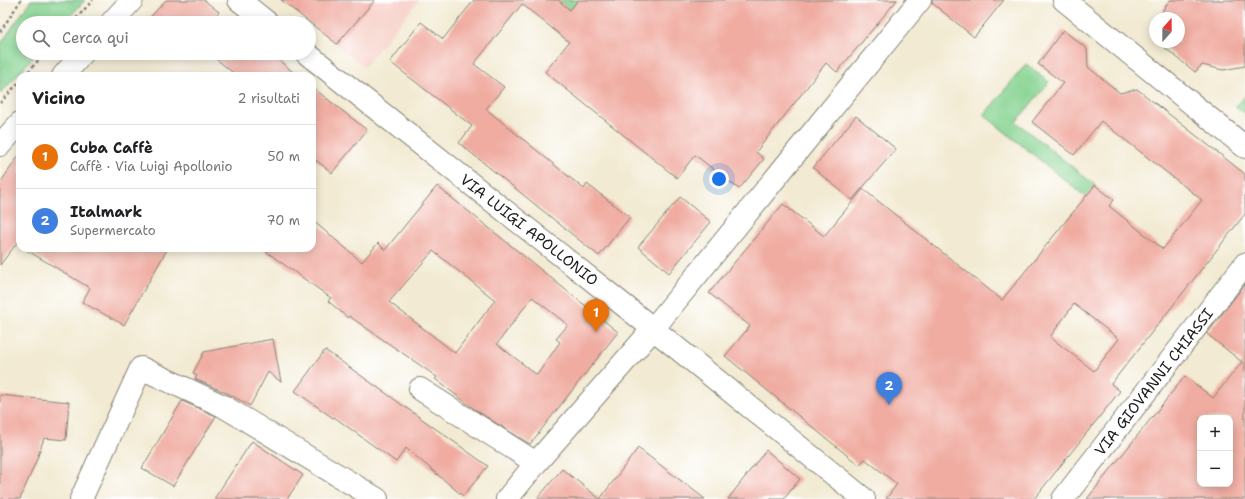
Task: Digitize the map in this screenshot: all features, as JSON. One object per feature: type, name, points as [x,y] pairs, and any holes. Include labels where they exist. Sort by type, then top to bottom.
[{"type":"street","points":[[117,16],[132,0]]},
{"type":"street","points":[[239,0],[259,16]]},
{"type":"street","points":[[507,499],[536,463],[653,329],[920,0]]},
{"type":"street","points":[[1064,0],[1245,147]]},
{"type":"street","points":[[67,72],[78,60]]},
{"type":"street","name":"VIA LUIGI APOLLONIO","points":[[315,60],[864,499]]},
{"type":"street","name":"VIA GIOVANNI CHIASSI","points":[[1063,499],[1245,264]]},
{"type":"street","points":[[81,499],[141,368],[223,406],[377,499]]},
{"type":"street","points":[[420,389],[536,463]]},
{"type":"path","points":[[0,32],[21,0]]},
{"type":"path","points":[[78,16],[93,0]]},
{"type":"path","points":[[28,72],[39,60]]},
{"type":"path","points":[[0,103],[16,85]]},
{"type":"shaded area","points":[[281,0],[419,0],[364,67],[316,28],[316,16],[301,16]]},
{"type":"green space","points":[[31,0],[85,0],[70,16],[20,16]]},
{"type":"green space","points":[[558,0],[578,0],[570,10]]},
{"type":"green space","points":[[16,22],[16,60],[31,60],[20,72],[16,72],[16,76],[0,94],[0,45]]},
{"type":"green space","points":[[1026,64],[1049,82],[1016,122],[1095,185],[1086,197],[984,115]]},
{"type":"green space","points":[[1245,96],[1245,113],[1236,107]]},
{"type":"building","points":[[166,0],[204,0],[219,12],[216,16],[151,16]]},
{"type":"building","points":[[281,0],[375,0],[337,44],[316,28],[316,16],[301,16]]},
{"type":"building","points":[[474,0],[558,0],[570,10],[578,0],[897,0],[837,72],[826,63],[756,152],[764,159],[739,189],[695,155],[677,178],[545,72],[569,42],[522,4],[474,64],[504,87],[486,109],[584,189],[587,184],[630,217],[599,256],[459,143],[472,126],[390,62],[421,22],[443,39]]},
{"type":"building","points":[[932,0],[1004,0],[974,37],[932,3]]},
{"type":"building","points":[[1170,0],[1245,0],[1245,66],[1223,70],[1202,65],[1195,72],[1165,48],[1185,48],[1185,12],[1162,12]]},
{"type":"building","points":[[1063,30],[1087,49],[1088,67],[1120,93],[1137,89],[1245,174],[1245,214],[1111,384],[1120,391],[1034,499],[886,499],[897,484],[865,459],[859,465],[725,356],[750,326],[709,293],[783,204],[824,236],[863,189],[1002,300],[1095,185],[1114,200],[1109,206],[1163,249],[1202,200],[1101,121],[1074,155],[1032,122],[1063,83],[1038,64]],"holes":[[[1074,304],[1119,339],[1094,371],[1050,337]]]},
{"type":"building","points":[[218,60],[279,60],[293,72],[232,72]]},
{"type":"building","points":[[316,90],[367,130],[332,173],[316,160]]},
{"type":"building","points":[[856,116],[896,149],[852,200],[813,168]]},
{"type":"building","points":[[16,160],[16,244],[0,265],[0,183]]},
{"type":"building","points":[[437,186],[618,332],[530,444],[480,413],[435,379],[437,377],[349,316],[348,318],[328,301],[331,298],[267,252],[316,252],[316,223],[362,262],[378,243],[385,250]],"holes":[[[433,251],[495,300],[455,353],[389,302]],[[532,297],[568,325],[556,339],[560,342],[537,375],[497,344]]]},
{"type":"building","points":[[680,197],[711,222],[669,273],[638,247]]},
{"type":"building","points":[[30,252],[166,252],[124,325],[82,302],[90,288]]},
{"type":"building","points":[[1245,284],[1245,499],[1087,499],[1185,376],[1213,398],[1242,362],[1207,334]]},
{"type":"building","points":[[273,339],[281,382],[268,372],[250,406],[229,394],[195,379],[197,376],[193,373],[204,352]]},
{"type":"building","points":[[325,350],[488,466],[463,496],[406,448],[396,462],[295,391]]},
{"type":"building","points":[[0,395],[69,402],[66,440],[44,438],[20,499],[0,499]]},
{"type":"building","points":[[182,401],[216,416],[173,486],[142,468]]},
{"type":"building","points":[[252,441],[303,475],[287,499],[214,499]]},
{"type":"building","points":[[638,448],[705,499],[600,499]]},
{"type":"building","points":[[766,450],[800,479],[784,499],[728,499]]},
{"type":"building","points":[[562,469],[600,499],[537,499]]},
{"type":"place","name":"Cuba Caffè","points":[[596,332]]},
{"type":"place","name":"Italmark","points":[[889,405]]}]
